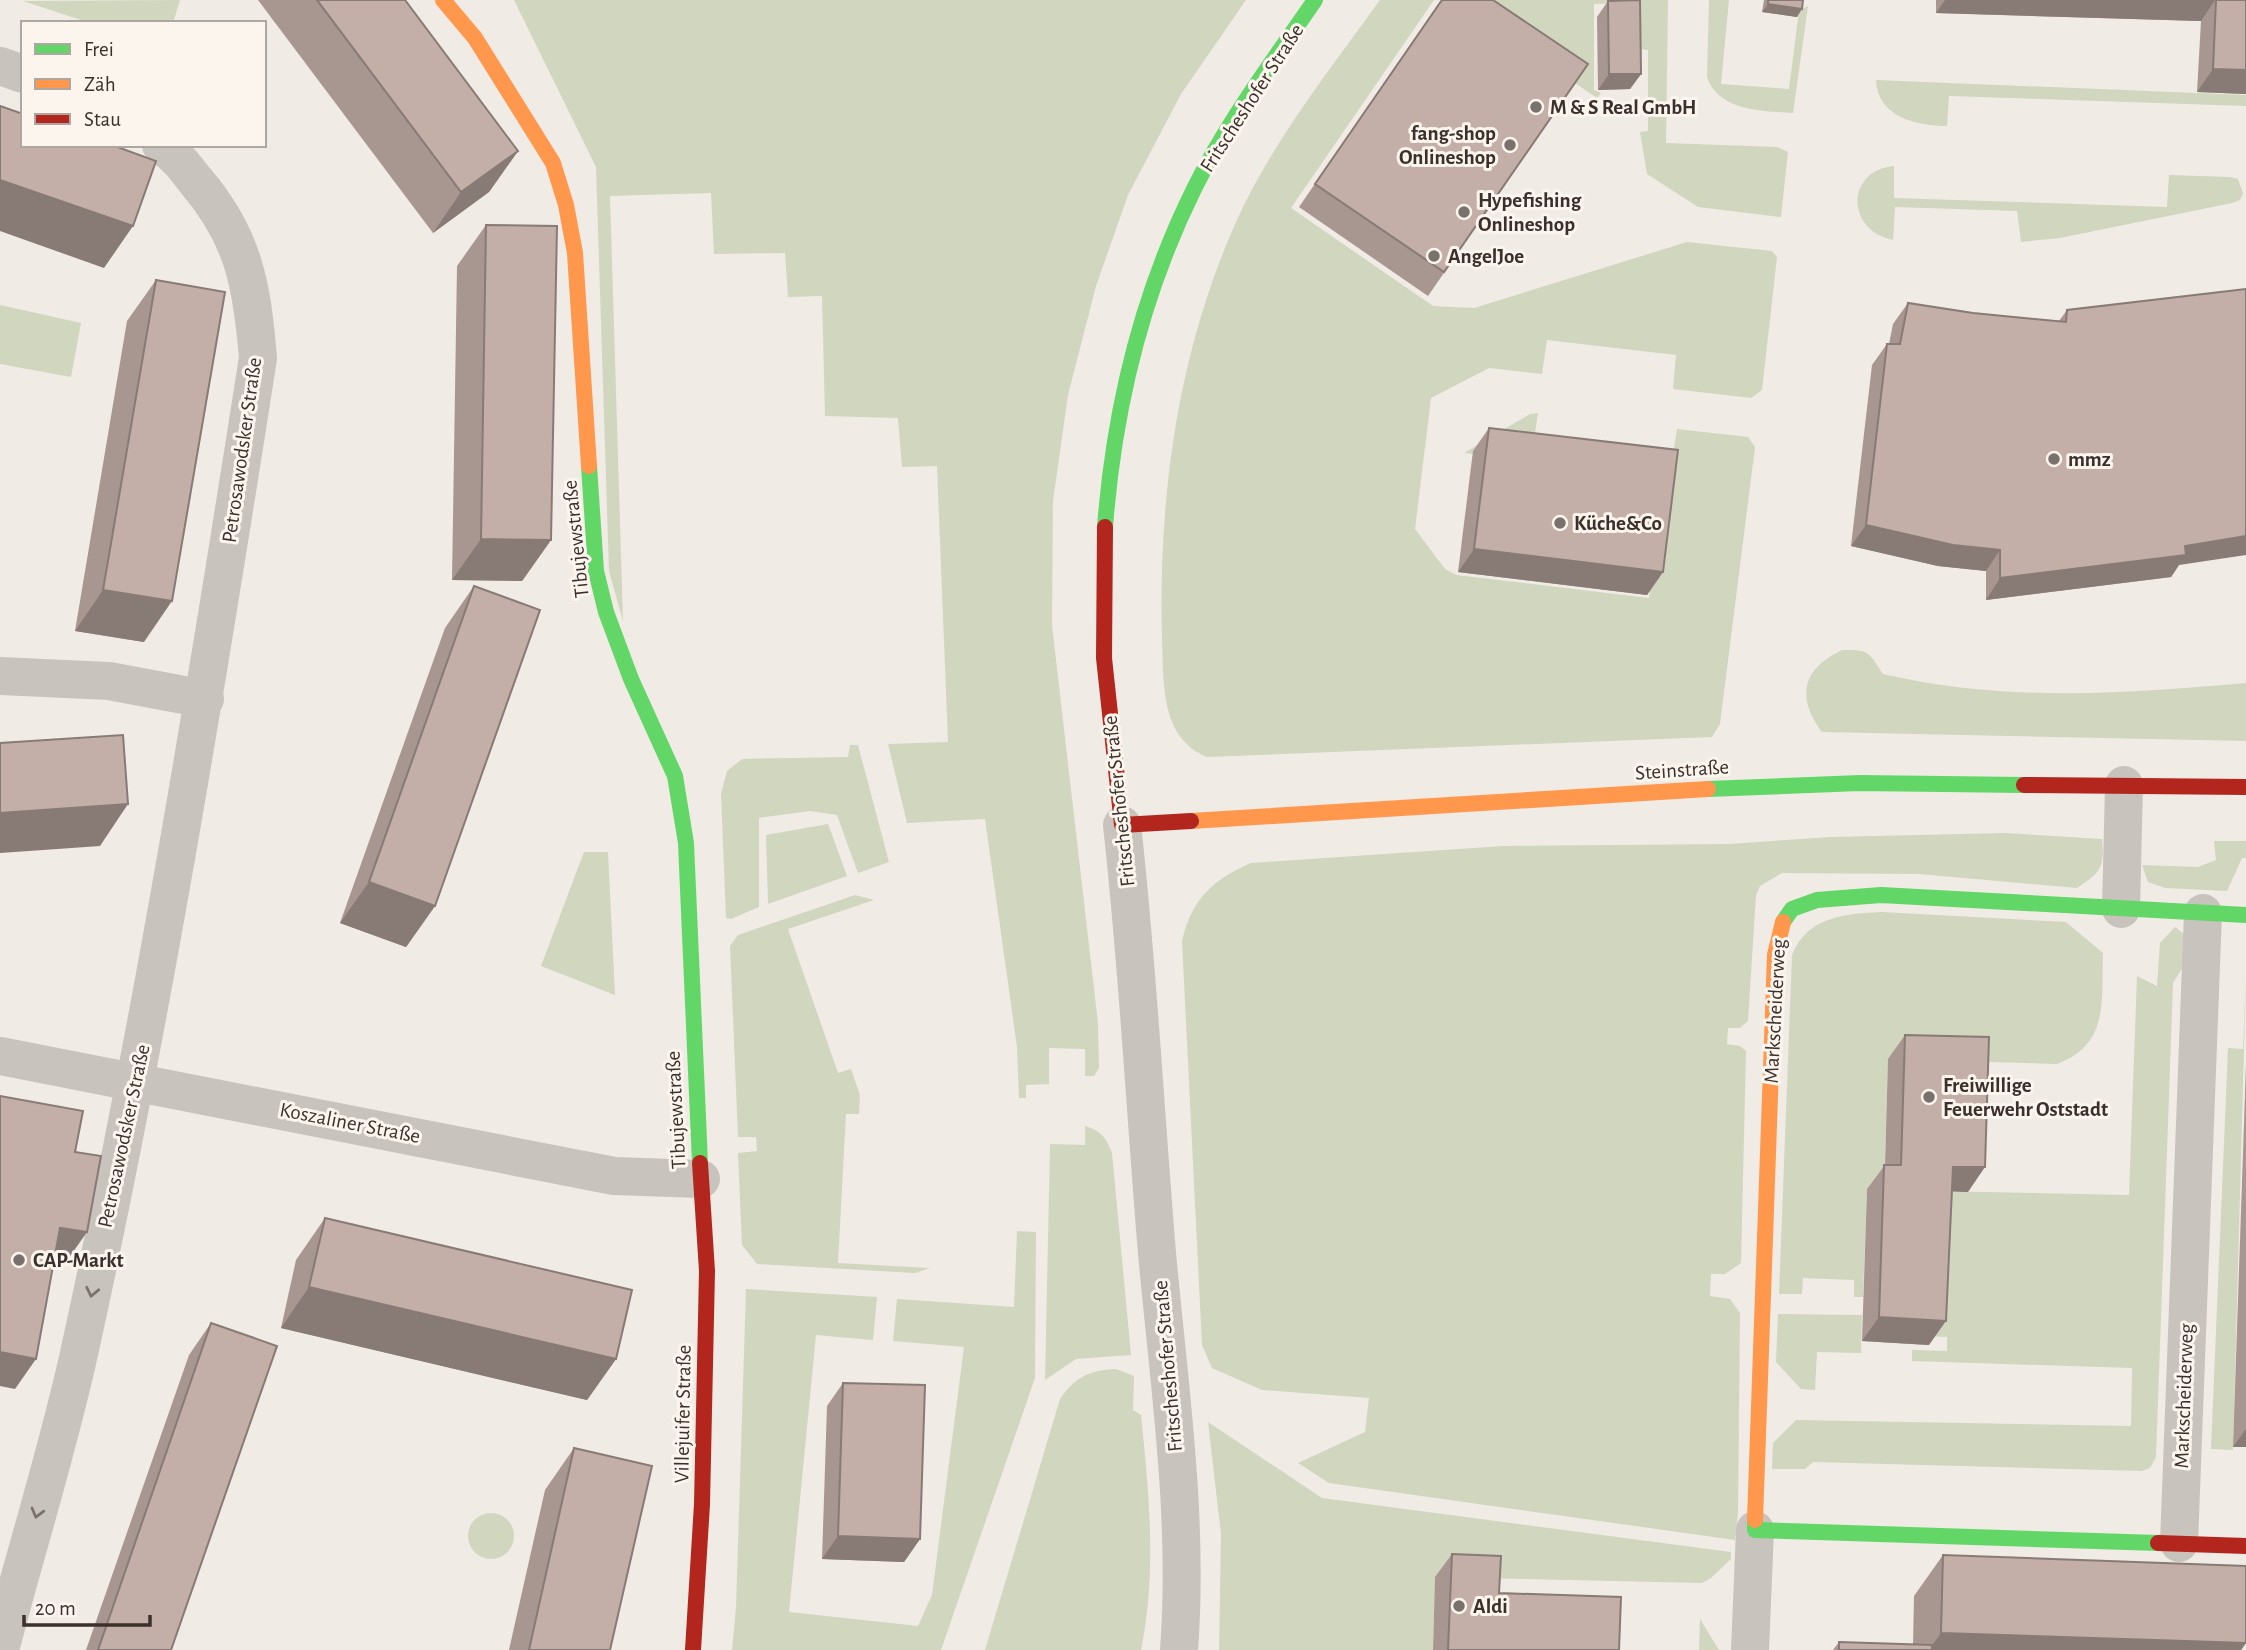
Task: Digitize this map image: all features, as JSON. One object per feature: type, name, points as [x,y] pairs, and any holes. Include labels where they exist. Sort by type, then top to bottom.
[{"type":"street","name":"Tibujewstraße","points":[[443,0],[475,38],[553,163],[566,205],[575,253],[596,571],[606,611],[631,679],[675,776],[682,807],[701,1179]]},
{"type":"street","name":"Fritscheshofer Straße","points":[[1179,1650],[1183,1538],[1157,1252],[1134,932],[1107,688],[1102,604],[1112,458],[1126,385],[1166,255],[1194,189],[1236,114],[1315,0]]},
{"type":"street","points":[[0,66],[21,73]]},
{"type":"street","name":"Petrosawodsker Straße","points":[[0,1650],[79,1353],[135,1081],[205,699],[258,358],[254,303],[239,245],[211,198],[165,147]]},
{"type":"street","points":[[0,676],[109,681],[205,699]]},
{"type":"street","points":[[2121,909],[2124,785]]},
{"type":"street","name":"Steinstraße","points":[[1122,825],[1396,811],[1757,786],[2246,787]]},
{"type":"street","name":"Markscheiderweg","points":[[1750,1650],[1775,956],[1785,916],[1802,903],[1881,895],[2246,915]]},
{"type":"street","name":"Markscheiderweg","points":[[2179,1543],[2203,914]]},
{"type":"street","name":"Koszaliner Straße","points":[[0,1056],[614,1176],[701,1179]]},
{"type":"street","name":"Villejuifer Straße","points":[[693,1650],[702,1504],[707,1271],[701,1179]]},
{"type":"street","points":[[1755,1530],[2246,1546]]},
{"type":"green space","points":[[180,0],[174,21],[84,21],[23,1]]},
{"type":"green space","points":[[514,0],[1246,0],[1181,94],[1128,195],[1096,286],[1068,395],[1053,501],[1052,625],[1098,1023],[1099,1068],[1094,1076],[1085,1076],[1085,1049],[1049,1048],[1049,1084],[1026,1085],[1026,1098],[1019,1098],[1017,1047],[985,819],[907,823],[888,744],[948,742],[937,466],[902,467],[898,418],[825,416],[822,296],[788,297],[785,253],[714,254],[711,193],[610,196],[623,621],[609,571],[596,167]]},
{"type":"green space","points":[[1380,0],[1434,0],[1291,208],[1433,306],[1474,308],[1687,242],[1772,251],[1777,257],[1762,390],[1751,398],[1673,389],[1676,355],[1547,340],[1542,374],[1489,368],[1431,398],[1415,529],[1445,569],[1456,575],[1649,598],[1665,474],[1670,474],[1677,429],[1748,437],[1755,447],[1720,724],[1712,737],[1207,757],[1191,748],[1172,722],[1163,672],[1164,526],[1178,415],[1189,360],[1204,307],[1223,254],[1259,176],[1308,99]]},
{"type":"green space","points":[[1453,0],[1635,0],[1631,3],[1594,4],[1594,90],[1601,93],[1597,98]]},
{"type":"green space","points":[[1635,0],[1668,0],[1666,143],[1777,147],[1788,152],[1781,217],[1698,207],[1647,174],[1640,132],[1648,131],[1648,50],[1637,49],[1641,4]]},
{"type":"green space","points":[[1709,0],[1729,0],[1721,84],[1789,89],[1799,11],[1808,6],[1793,113],[1742,107],[1721,97],[1713,88],[1707,77]]},
{"type":"green space","points":[[1876,80],[2246,95],[2246,106],[1949,96],[1947,126],[1935,126],[1912,121],[1891,111],[1878,93]]},
{"type":"green space","points":[[1894,166],[1894,198],[2167,207],[2169,175],[2230,177],[2238,179],[2243,193],[2240,200],[2232,203],[2060,238],[2021,242],[2017,211],[1895,207],[1893,240],[1877,234],[1866,225],[1857,201],[1867,178],[1878,170]]},
{"type":"green space","points":[[0,305],[81,323],[71,377],[0,364]]},
{"type":"green space","points":[[1538,413],[1531,458],[1473,451],[1473,454],[1464,453],[1530,414]]},
{"type":"green space","points":[[1842,650],[1867,653],[1883,674],[1973,689],[2064,693],[2246,683],[2246,741],[1822,732],[1809,707],[1807,685],[1818,666]]},
{"type":"green space","points":[[850,745],[858,745],[889,862],[858,873],[837,815],[810,811],[759,818],[759,907],[731,919],[726,918],[721,794],[727,771],[742,759],[848,757]]},
{"type":"green space","points":[[828,824],[847,876],[768,904],[766,835]]},
{"type":"green space","points":[[2006,833],[2102,839],[2103,857],[2096,874],[2077,888],[1919,874],[1782,873],[1760,886],[1756,895],[1748,1021],[1740,1028],[1728,1028],[1727,1044],[1740,1046],[1746,1051],[1741,1263],[1725,1274],[1711,1274],[1710,1296],[1730,1299],[1740,1313],[1738,1513],[1735,1540],[1329,1483],[1298,1463],[1365,1432],[1369,1398],[1262,1390],[1212,1368],[1202,1345],[1182,941],[1198,902],[1225,876],[1251,863],[1503,846],[1729,844],[1830,837]]},
{"type":"green space","points":[[2214,841],[2246,841],[2246,858],[2242,858],[2227,891],[2165,888],[2148,882],[2142,865],[2198,867],[2216,860]]},
{"type":"green space","points":[[584,852],[608,852],[615,995],[541,966]]},
{"type":"green space","points":[[855,895],[874,900],[788,929],[838,1073],[851,1069],[860,1095],[859,1114],[846,1114],[838,1263],[930,1268],[915,1273],[757,1264],[742,1245],[738,1153],[757,1151],[756,1137],[738,1137],[730,946],[738,935]]},
{"type":"green space","points":[[1882,912],[2066,922],[2103,953],[2099,1019],[2086,1045],[2057,1064],[1888,1059],[1884,1190],[1867,1189],[1863,1297],[1854,1297],[1854,1280],[1803,1278],[1802,1294],[1779,1294],[1792,955],[1807,932],[1817,925],[1841,916]]},
{"type":"green space","points":[[2175,927],[2184,934],[2188,959],[2173,983],[2156,1457],[2150,1468],[2142,1471],[1813,1462],[1805,1469],[1772,1469],[1773,1443],[1796,1420],[2131,1426],[2132,1368],[1912,1361],[1912,1350],[1947,1351],[1947,1337],[1930,1336],[1936,1191],[2129,1195],[2137,976],[2157,986],[2160,943]]},
{"type":"green space","points":[[2246,975],[2233,1450],[2211,1449],[2228,1048],[2243,1049]]},
{"type":"green space","points":[[1085,1126],[1102,1135],[1112,1153],[1131,1355],[1076,1359],[1045,1380],[1050,1144],[1085,1145]]},
{"type":"green space","points":[[1017,1231],[1036,1232],[1035,1378],[941,1650],[732,1650],[736,1608],[746,1289],[877,1297],[873,1340],[816,1335],[789,1612],[918,1626],[932,1595],[964,1347],[893,1341],[897,1299],[1014,1307]]},
{"type":"green space","points":[[1778,1314],[1862,1315],[1861,1353],[1817,1352],[1815,1390],[1801,1389],[1776,1362]]},
{"type":"green space","points":[[1116,1369],[1134,1376],[1133,1410],[1141,1415],[1147,1474],[1150,1562],[1141,1650],[985,1650],[1060,1399],[1071,1385],[1084,1376]]},
{"type":"green space","points":[[1208,1422],[1322,1498],[1731,1552],[1731,1559],[1702,1583],[1435,1577],[1433,1650],[1219,1650],[1221,1534]]},
{"type":"green space","points":[[491,1513],[507,1520],[514,1536],[507,1552],[491,1559],[475,1552],[468,1536],[475,1520]]},
{"type":"green space","points":[[1700,1619],[1719,1650],[1699,1650]]},
{"type":"building","points":[[317,0],[405,0],[518,151],[461,192]]},
{"type":"building","points":[[1442,0],[1493,0],[1588,64],[1444,272],[1315,184]]},
{"type":"building","points":[[1640,0],[1641,74],[1609,74],[1608,1]]},
{"type":"building","points":[[1768,0],[1803,0],[1802,9],[1768,4]]},
{"type":"building","points":[[2216,0],[2246,0],[2246,70],[2213,69]]},
{"type":"building","points":[[0,106],[21,113],[21,147],[118,147],[156,161],[133,226],[0,180]]},
{"type":"building","points":[[486,225],[557,226],[551,540],[481,539]]},
{"type":"building","points":[[156,280],[225,292],[172,601],[103,590]]},
{"type":"building","name":"mmz","points":[[2246,289],[2246,536],[2185,546],[2186,555],[2000,578],[2000,550],[1953,545],[1866,525],[1887,344],[1900,344],[1908,303],[1973,313],[2066,322],[2067,310]]},
{"type":"building","name":"Küche&Co","points":[[1489,428],[1678,450],[1663,572],[1474,549]]},
{"type":"building","points":[[474,586],[540,610],[435,906],[369,882]]},
{"type":"building","points":[[123,735],[128,804],[0,813],[0,743]]},
{"type":"building","points":[[1905,1035],[1989,1037],[1985,1167],[1953,1167],[1946,1321],[1879,1317],[1884,1165],[1901,1165]]},
{"type":"building","name":"CAP-Markt","points":[[0,1096],[83,1111],[75,1152],[101,1156],[87,1232],[60,1228],[36,1359],[0,1352]]},
{"type":"building","points":[[325,1218],[632,1290],[616,1359],[309,1287]]},
{"type":"building","points":[[211,1323],[277,1346],[171,1650],[98,1650]]},
{"type":"building","points":[[843,1383],[925,1385],[920,1539],[838,1536]]},
{"type":"building","points":[[574,1448],[652,1466],[610,1650],[529,1650]]},
{"type":"building","points":[[1452,1554],[1501,1556],[1499,1593],[1621,1597],[1619,1650],[1448,1650]]},
{"type":"building","points":[[1943,1555],[2246,1566],[2246,1643],[1941,1633]]},
{"type":"building","points":[[1839,1642],[1932,1645],[1932,1650],[1839,1650]]},
{"type":"traffic: fast","points":[[1105,527],[1123,396],[1133,353],[1159,270],[1207,164],[1251,92],[1315,0]]},
{"type":"traffic: fast","points":[[589,466],[596,571],[606,612],[631,679],[675,776],[686,843],[700,1163]]},
{"type":"traffic: fast","points":[[1708,789],[1860,783],[2024,785]]},
{"type":"traffic: fast","points":[[1783,922],[1792,909],[1817,900],[1881,895],[2246,915]]},
{"type":"traffic: fast","points":[[1755,1520],[1755,1530],[2158,1543]]},
{"type":"traffic: slow","points":[[443,0],[475,38],[553,163],[566,205],[575,253],[589,466]]},
{"type":"traffic: slow","points":[[1191,821],[1708,789]]},
{"type":"traffic: slow","points":[[1755,1520],[1775,955],[1783,922]]},
{"type":"traffic: jam","points":[[1105,527],[1104,658],[1122,825],[1191,821]]},
{"type":"traffic: jam","points":[[2024,785],[2246,787]]},
{"type":"traffic: jam","points":[[693,1650],[702,1504],[707,1271],[700,1163]]},
{"type":"traffic: jam","points":[[2158,1543],[2246,1546]]},
{"type":"place","name":"M & S Real GmbH","points":[[1536,107]]},
{"type":"place","name":"fang-shop Onlineshop","points":[[1510,145]]},
{"type":"place","name":"Hypefishing Onlineshop","points":[[1464,212]]},
{"type":"place","name":"AngelJoe","points":[[1434,256]]},
{"type":"place","name":"mmz","points":[[2054,459]]},
{"type":"place","name":"Küche&Co","points":[[1560,523]]},
{"type":"place","name":"Freiwillige Feuerwehr Oststadt","points":[[1929,1097]]},
{"type":"place","name":"CAP-Markt","points":[[19,1260]]},
{"type":"place","name":"Aldi","points":[[1459,1606]]}]
